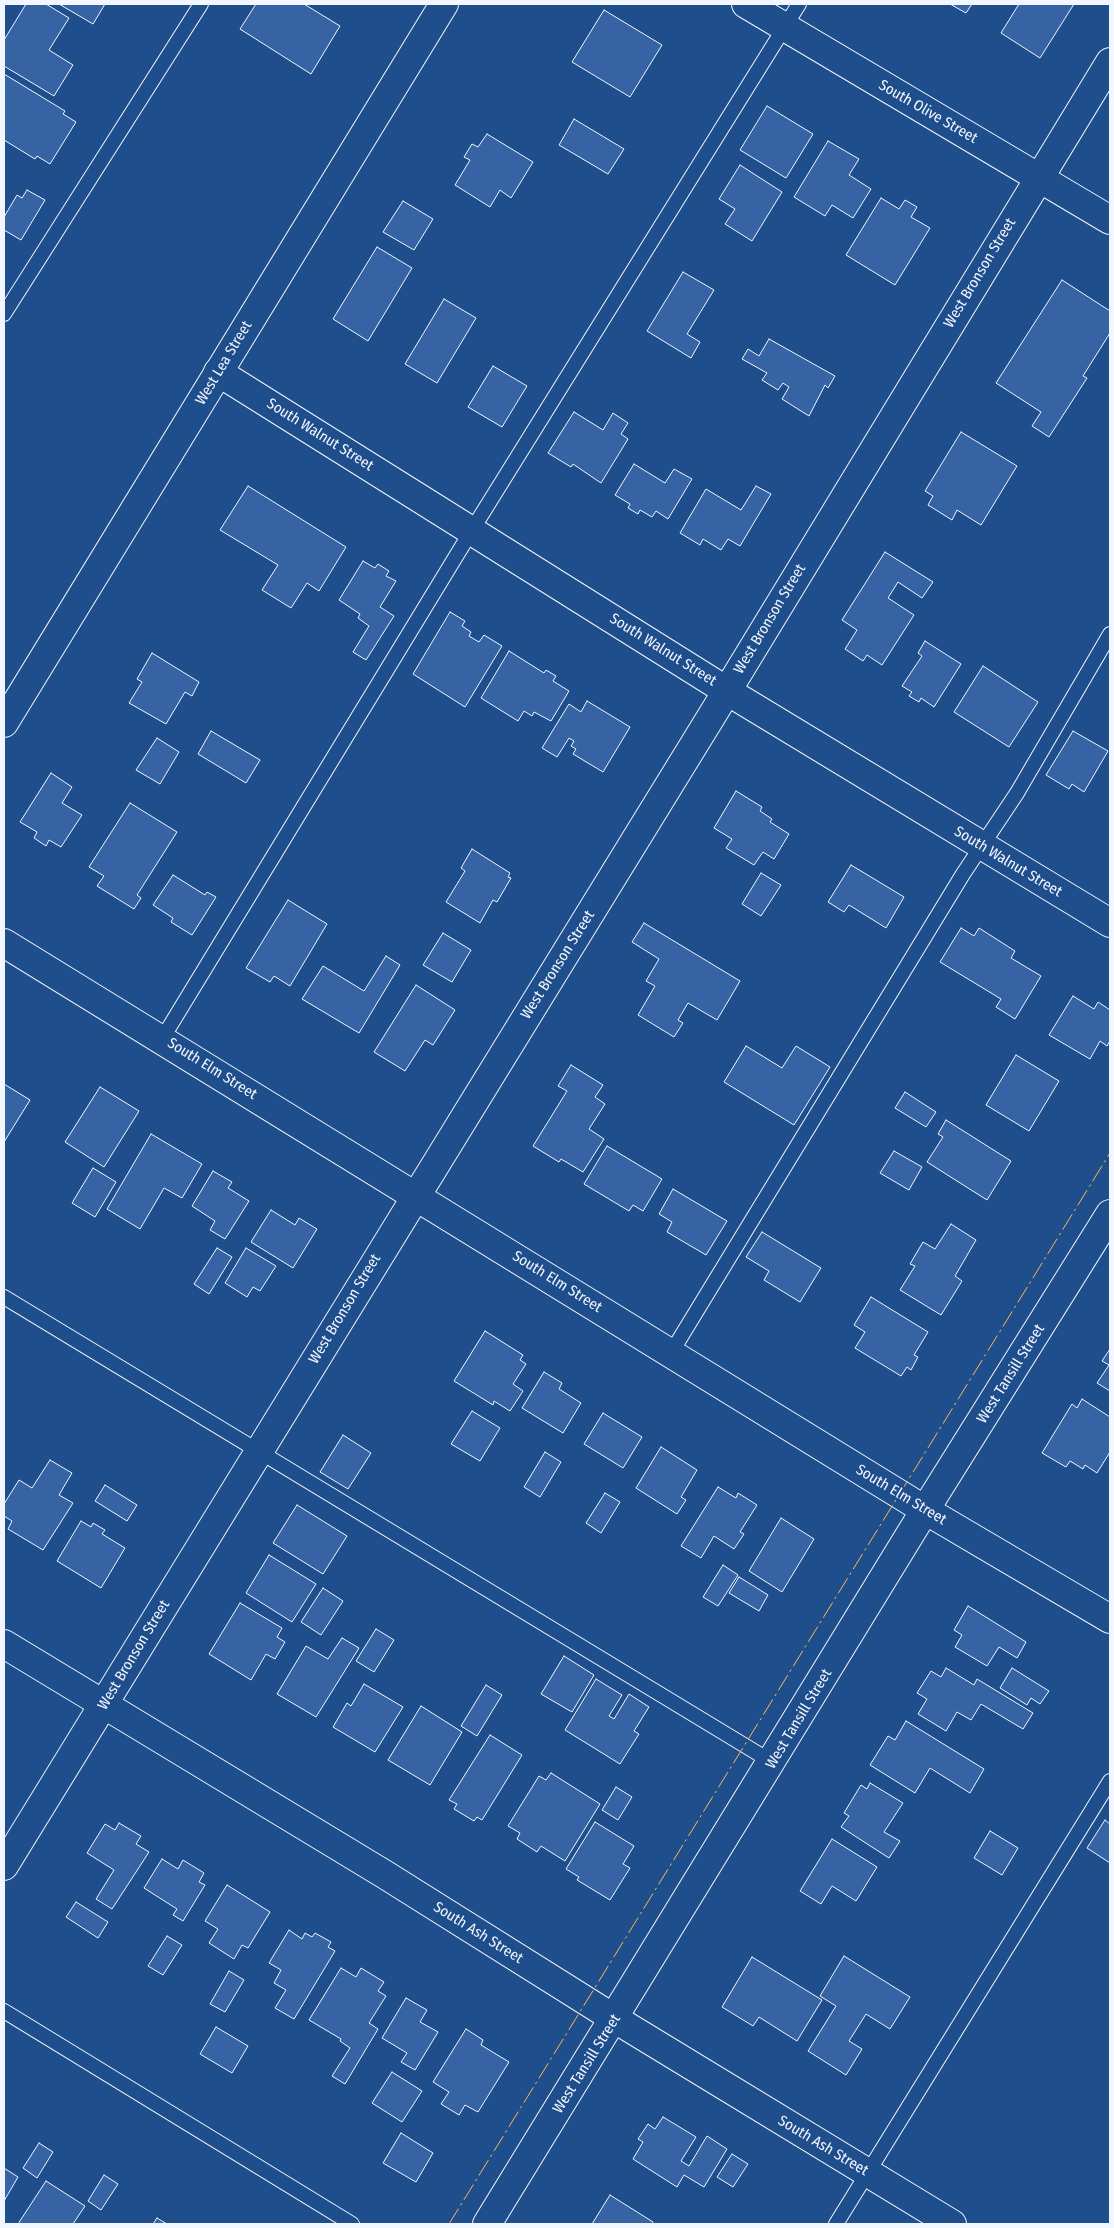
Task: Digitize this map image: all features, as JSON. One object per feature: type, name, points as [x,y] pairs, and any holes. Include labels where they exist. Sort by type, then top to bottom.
[{"type":"street","name":"West Lea Street","points":[[4,723],[444,4]]},
{"type":"street","name":"South Olive Street","points":[[746,4],[1110,220]]},
{"type":"street","name":"West Bronson Street","points":[[4,1866],[415,1194],[727,691],[1110,62]]},
{"type":"street","name":"South Walnut Street","points":[[218,372],[727,691],[1110,923]]},
{"type":"street","name":"South Elm Street","points":[[4,944],[415,1194],[925,1510],[1110,1619]]},
{"type":"street","name":"West Tansill Street","points":[[487,2224],[615,2019],[925,1510],[1110,1214]]},
{"type":"street","name":"South Ash Street","points":[[4,1644],[384,1874],[615,2019],[952,2224]]},
{"type":"lane","points":[[4,314],[202,4]]},
{"type":"lane","points":[[162,1039],[472,530],[799,4]]},
{"type":"lane","points":[[671,1352],[758,1207],[981,846],[1017,793],[1110,634]]},
{"type":"lane","points":[[4,1297],[772,1762]]},
{"type":"lane","points":[[836,2224],[1110,1781]]},
{"type":"lane","points":[[4,2011],[352,2224]]},
{"type":"building","points":[[26,4],[46,4],[69,18],[49,50],[73,65],[54,96],[4,66],[4,40]]},
{"type":"building","points":[[59,4],[105,4],[93,24]]},
{"type":"building","points":[[256,4],[304,4],[340,26],[311,74],[240,29]]},
{"type":"building","points":[[950,4],[972,4],[966,13]]},
{"type":"building","points":[[1019,4],[1074,4],[1040,58],[1001,33]]},
{"type":"building","points":[[604,10],[662,45],[630,97],[572,62]]},
{"type":"building","points":[[4,74],[65,111],[63,114],[76,122],[50,164],[37,156],[35,159],[4,140]]},
{"type":"building","points":[[767,106],[813,134],[786,178],[740,150]]},
{"type":"building","points":[[574,119],[624,149],[608,174],[559,145]]},
{"type":"building","points":[[487,134],[533,162],[511,198],[500,190],[490,207],[455,185],[470,160],[464,157],[472,144],[478,147]]},
{"type":"building","points":[[828,141],[859,159],[849,175],[871,189],[853,218],[832,205],[825,216],[794,197]]},
{"type":"building","points":[[740,165],[782,192],[752,241],[725,224],[735,209],[719,199]]},
{"type":"building","points":[[27,190],[45,200],[21,240],[4,230],[4,217],[17,195],[22,198]]},
{"type":"building","points":[[881,198],[899,209],[905,200],[917,207],[911,217],[930,228],[895,285],[846,255]]},
{"type":"building","points":[[403,201],[433,219],[414,250],[383,232]]},
{"type":"building","points":[[377,247],[412,268],[368,341],[333,319]]},
{"type":"building","points":[[683,272],[714,290],[687,334],[700,342],[691,358],[647,331]]},
{"type":"building","points":[[1062,280],[1110,311],[1110,333],[1083,376],[1087,378],[1049,437],[1032,426],[1041,412],[996,383]]},
{"type":"building","points":[[444,299],[476,318],[437,383],[405,364]]},
{"type":"building","points":[[769,339],[835,376],[828,388],[825,385],[809,416],[782,399],[789,387],[783,383],[778,390],[762,380],[767,373],[742,359],[748,349],[759,356]]},
{"type":"building","points":[[493,366],[527,386],[502,427],[468,407]]},
{"type":"building","points":[[574,412],[603,430],[613,413],[628,423],[621,434],[628,439],[601,483],[573,464],[571,467],[548,453]]},
{"type":"building","points":[[961,432],[1017,466],[981,525],[957,510],[952,520],[928,505],[933,496],[925,491]]},
{"type":"building","points":[[634,464],[665,483],[674,469],[692,479],[668,519],[656,511],[652,517],[640,510],[638,514],[628,508],[630,504],[615,495]]},
{"type":"building","points":[[248,486],[346,547],[319,591],[307,583],[291,608],[262,590],[278,565],[220,530]]},
{"type":"building","points":[[756,486],[771,494],[740,546],[728,539],[721,550],[703,539],[700,545],[680,533],[706,489],[741,510]]},
{"type":"building","points":[[885,552],[933,582],[922,598],[898,582],[888,598],[914,615],[882,665],[867,655],[863,661],[845,649],[857,630],[842,620]]},
{"type":"building","points":[[363,561],[375,568],[378,564],[389,571],[386,576],[396,581],[380,607],[394,616],[366,660],[353,652],[369,626],[358,618],[360,614],[339,600]]},
{"type":"building","points":[[450,612],[465,621],[462,626],[471,632],[469,636],[479,642],[484,635],[502,646],[465,707],[413,674]]},
{"type":"building","points":[[925,641],[961,664],[934,707],[921,698],[919,702],[909,696],[912,692],[902,686],[922,656],[918,653]]},
{"type":"building","points":[[509,651],[544,673],[546,670],[556,676],[553,681],[569,691],[551,721],[534,712],[532,716],[524,711],[518,721],[481,698]]},
{"type":"building","points":[[152,653],[199,682],[192,696],[185,692],[166,724],[129,703],[142,682],[137,679]]},
{"type":"building","points":[[983,666],[1038,702],[1009,747],[954,712]]},
{"type":"building","points":[[587,701],[630,727],[603,772],[573,754],[576,749],[571,746],[574,741],[569,738],[557,757],[542,748],[569,704],[581,712]]},
{"type":"building","points":[[211,731],[260,760],[246,783],[198,754]]},
{"type":"building","points":[[1073,731],[1108,751],[1084,792],[1072,784],[1069,789],[1046,775]]},
{"type":"building","points":[[157,738],[179,752],[160,784],[136,770]]},
{"type":"building","points":[[51,773],[72,787],[62,803],[82,815],[61,847],[49,840],[46,846],[34,838],[37,832],[20,822]]},
{"type":"building","points":[[736,791],[762,807],[760,811],[772,819],[770,822],[789,834],[774,859],[763,852],[754,865],[726,848],[732,839],[714,828]]},
{"type":"building","points":[[130,803],[177,832],[137,895],[141,898],[134,909],[97,886],[104,876],[89,867]]},
{"type":"building","points":[[472,849],[510,873],[508,877],[511,878],[497,902],[493,900],[480,923],[446,902],[465,871],[461,868]]},
{"type":"building","points":[[851,865],[904,897],[886,928],[849,905],[844,912],[828,902]]},
{"type":"building","points":[[761,873],[781,885],[761,916],[742,904]]},
{"type":"building","points":[[173,875],[205,895],[207,892],[216,897],[192,935],[171,922],[173,918],[153,905]]},
{"type":"building","points":[[288,900],[327,924],[290,986],[274,976],[270,982],[246,968]]},
{"type":"building","points":[[644,923],[740,981],[717,1020],[688,1003],[678,1020],[683,1023],[674,1037],[638,1015],[655,986],[646,981],[659,959],[632,942]]},
{"type":"building","points":[[961,928],[974,936],[979,928],[1015,951],[1011,958],[1041,976],[1015,1019],[996,1007],[1001,999],[940,962]]},
{"type":"building","points":[[443,933],[471,950],[452,982],[423,965]]},
{"type":"building","points":[[386,956],[400,965],[359,1033],[302,999],[323,966],[364,991]]},
{"type":"building","points":[[416,985],[455,1010],[433,1045],[425,1040],[405,1071],[374,1052]]},
{"type":"building","points":[[1073,996],[1094,1009],[1098,1002],[1110,1010],[1110,1041],[1107,1046],[1100,1041],[1090,1059],[1049,1035]]},
{"type":"building","points":[[746,1046],[782,1068],[796,1046],[830,1067],[794,1125],[724,1082]]},
{"type":"building","points":[[1016,1055],[1059,1081],[1029,1131],[986,1105]]},
{"type":"building","points":[[571,1065],[603,1085],[595,1097],[605,1104],[589,1129],[604,1139],[583,1172],[561,1159],[559,1162],[533,1146],[567,1091],[558,1086]]},
{"type":"building","points":[[4,1084],[30,1100],[4,1142]]},
{"type":"building","points":[[100,1087],[139,1111],[104,1167],[65,1142]]},
{"type":"building","points":[[905,1092],[936,1112],[926,1127],[895,1108]]},
{"type":"building","points":[[946,1120],[1011,1161],[987,1200],[927,1162],[943,1137],[938,1134]]},
{"type":"building","points":[[151,1134],[202,1164],[182,1198],[164,1188],[140,1229],[107,1209]]},
{"type":"building","points":[[607,1146],[662,1179],[643,1211],[633,1205],[629,1211],[584,1184]]},
{"type":"building","points":[[894,1151],[922,1167],[909,1190],[880,1173]]},
{"type":"building","points":[[93,1168],[116,1182],[95,1217],[72,1203]]},
{"type":"building","points":[[213,1171],[232,1182],[228,1188],[249,1201],[225,1239],[210,1230],[215,1221],[192,1206]]},
{"type":"building","points":[[673,1189],[727,1221],[706,1255],[667,1232],[672,1222],[659,1214]]},
{"type":"building","points":[[271,1210],[295,1225],[299,1218],[317,1229],[293,1268],[251,1242]]},
{"type":"building","points":[[951,1224],[976,1240],[955,1276],[962,1281],[941,1315],[900,1290],[915,1266],[910,1264],[923,1242],[935,1249]]},
{"type":"building","points":[[762,1232],[821,1268],[800,1302],[764,1280],[769,1271],[746,1257]]},
{"type":"building","points":[[217,1248],[232,1257],[209,1294],[194,1284]]},
{"type":"building","points":[[246,1248],[276,1266],[260,1291],[253,1287],[247,1297],[225,1283]]},
{"type":"building","points":[[871,1297],[928,1332],[914,1355],[918,1357],[911,1370],[907,1367],[901,1376],[855,1348],[865,1332],[854,1325]]},
{"type":"building","points":[[485,1331],[523,1355],[520,1360],[526,1364],[513,1384],[523,1391],[510,1411],[494,1401],[493,1405],[454,1381]]},
{"type":"building","points":[[1110,1349],[1110,1391],[1097,1383],[1109,1365],[1102,1361]]},
{"type":"building","points":[[544,1372],[562,1383],[559,1389],[581,1403],[563,1433],[522,1408]]},
{"type":"building","points":[[1082,1399],[1110,1417],[1110,1452],[1097,1473],[1085,1465],[1083,1469],[1070,1461],[1066,1467],[1042,1453],[1072,1404],[1077,1408]]},
{"type":"building","points":[[472,1411],[500,1428],[480,1461],[451,1444]]},
{"type":"building","points":[[603,1413],[642,1437],[623,1468],[584,1444]]},
{"type":"building","points":[[343,1435],[371,1453],[348,1489],[320,1472]]},
{"type":"building","points":[[661,1447],[697,1470],[681,1497],[686,1500],[677,1514],[636,1488]]},
{"type":"building","points":[[545,1452],[561,1462],[540,1497],[524,1487]]},
{"type":"building","points":[[50,1460],[72,1473],[59,1495],[73,1503],[43,1550],[8,1529],[12,1521],[4,1516],[4,1504],[19,1480],[32,1488]]},
{"type":"building","points":[[105,1485],[137,1505],[127,1521],[95,1501]]},
{"type":"building","points":[[718,1487],[736,1498],[738,1493],[757,1505],[740,1532],[744,1534],[734,1549],[714,1536],[701,1558],[681,1546]]},
{"type":"building","points":[[605,1493],[620,1502],[601,1533],[586,1523]]},
{"type":"building","points":[[297,1505],[347,1536],[323,1574],[273,1543]]},
{"type":"building","points":[[781,1518],[814,1539],[782,1592],[749,1571]]},
{"type":"building","points":[[81,1521],[91,1527],[93,1523],[105,1530],[102,1534],[125,1548],[101,1588],[57,1561]]},
{"type":"building","points":[[269,1555],[316,1584],[292,1622],[246,1593]]},
{"type":"building","points":[[723,1565],[738,1575],[718,1606],[703,1597]]},
{"type":"building","points":[[739,1577],[768,1595],[759,1611],[729,1593]]},
{"type":"building","points":[[323,1588],[343,1601],[321,1635],[301,1622]]},
{"type":"building","points":[[240,1603],[282,1628],[277,1637],[285,1642],[275,1659],[266,1654],[251,1680],[209,1654]]},
{"type":"building","points":[[968,1606],[1026,1642],[1017,1658],[999,1647],[987,1666],[955,1647],[962,1635],[954,1630]]},
{"type":"building","points":[[376,1629],[394,1640],[374,1672],[356,1661]]},
{"type":"building","points":[[342,1638],[359,1648],[316,1717],[277,1694],[306,1646],[328,1659]]},
{"type":"building","points":[[564,1656],[594,1675],[572,1712],[541,1694]]},
{"type":"building","points":[[946,1668],[974,1685],[977,1679],[1033,1713],[1023,1729],[981,1704],[971,1720],[957,1712],[946,1731],[918,1714],[927,1699],[917,1693],[931,1671],[941,1677]]},
{"type":"building","points":[[1012,1668],[1049,1691],[1040,1704],[1031,1698],[1027,1705],[1000,1688]]},
{"type":"building","points":[[596,1679],[622,1695],[609,1716],[614,1719],[629,1694],[649,1707],[634,1731],[639,1734],[620,1764],[565,1730]]},
{"type":"building","points":[[364,1684],[403,1707],[375,1752],[333,1727],[347,1703],[351,1706]]},
{"type":"building","points":[[486,1685],[502,1695],[477,1736],[461,1726]]},
{"type":"building","points":[[421,1706],[462,1732],[430,1785],[388,1760]]},
{"type":"building","points":[[906,1721],[984,1769],[970,1793],[930,1768],[915,1793],[870,1765],[888,1736],[895,1740]]},
{"type":"building","points":[[490,1735],[522,1755],[482,1820],[477,1817],[474,1821],[454,1809],[457,1804],[449,1800]]},
{"type":"building","points":[[551,1773],[600,1804],[565,1861],[541,1846],[537,1852],[517,1839],[520,1833],[508,1826],[539,1776],[546,1780]]},
{"type":"building","points":[[870,1783],[903,1803],[884,1832],[900,1841],[889,1858],[841,1827],[849,1816],[844,1813],[861,1785],[867,1789]]},
{"type":"building","points":[[616,1787],[632,1797],[618,1820],[602,1810]]},
{"type":"building","points":[[1105,1820],[1110,1824],[1110,1863],[1087,1848]]},
{"type":"building","points":[[595,1822],[634,1846],[623,1864],[630,1868],[610,1900],[577,1880],[579,1877],[566,1869]]},
{"type":"building","points":[[119,1823],[141,1836],[136,1844],[149,1852],[112,1909],[96,1899],[114,1870],[87,1853],[105,1824],[115,1830]]},
{"type":"building","points":[[990,1831],[1018,1848],[1002,1875],[974,1858]]},
{"type":"building","points":[[832,1839],[877,1867],[856,1901],[832,1886],[821,1904],[800,1891]]},
{"type":"building","points":[[162,1859],[178,1869],[183,1860],[204,1873],[199,1882],[205,1885],[183,1921],[173,1915],[177,1909],[144,1888]]},
{"type":"building","points":[[227,1885],[270,1912],[248,1948],[242,1945],[234,1959],[209,1943],[218,1929],[205,1921]]},
{"type":"building","points":[[76,1902],[108,1922],[98,1938],[66,1917]]},
{"type":"building","points":[[289,1930],[302,1939],[305,1933],[312,1937],[315,1933],[331,1942],[328,1947],[335,1951],[294,2019],[275,2008],[286,1990],[274,1983],[281,1970],[269,1963]]},
{"type":"building","points":[[167,1936],[182,1945],[163,1975],[148,1966]]},
{"type":"building","points":[[844,1956],[910,1997],[890,2029],[866,2014],[849,2041],[862,2049],[846,2075],[808,2051],[836,2006],[820,1996]]},
{"type":"building","points":[[752,1957],[822,2000],[797,2041],[759,2017],[753,2026],[722,2007]]},
{"type":"building","points":[[341,1968],[356,1977],[361,1968],[384,1982],[378,1991],[386,1996],[369,2023],[378,2029],[345,2084],[332,2076],[350,2048],[340,2041],[341,2039],[309,2020]]},
{"type":"building","points":[[229,1971],[244,1980],[225,2012],[210,2004]]},
{"type":"building","points":[[406,1998],[427,2010],[420,2022],[438,2032],[415,2070],[401,2062],[407,2053],[382,2038]]},
{"type":"building","points":[[216,2027],[248,2046],[232,2073],[200,2054]]},
{"type":"building","points":[[466,2029],[483,2040],[481,2045],[509,2062],[478,2112],[465,2105],[459,2115],[441,2104],[449,2092],[433,2082]]},
{"type":"building","points":[[392,2072],[422,2091],[402,2122],[372,2103]]},
{"type":"building","points":[[663,2117],[696,2137],[681,2161],[689,2166],[707,2136],[727,2149],[704,2187],[684,2175],[677,2187],[633,2159],[643,2142],[638,2139],[648,2124],[655,2129]]},
{"type":"building","points":[[401,2133],[433,2153],[416,2182],[383,2163]]},
{"type":"building","points":[[39,2143],[53,2152],[37,2178],[23,2168]]},
{"type":"building","points":[[732,2154],[748,2164],[733,2187],[717,2177]]},
{"type":"building","points":[[4,2168],[18,2177],[4,2201]]},
{"type":"building","points":[[104,2175],[118,2184],[101,2210],[88,2201]]},
{"type":"building","points":[[46,2181],[85,2206],[73,2224],[18,2224]]},
{"type":"building","points":[[610,2195],[653,2222],[652,2224],[592,2224]]},
{"type":"building","points":[[157,2218],[167,2224],[153,2224]]},
{"type":"power","points":[[449,2224],[1110,1153]]}]
